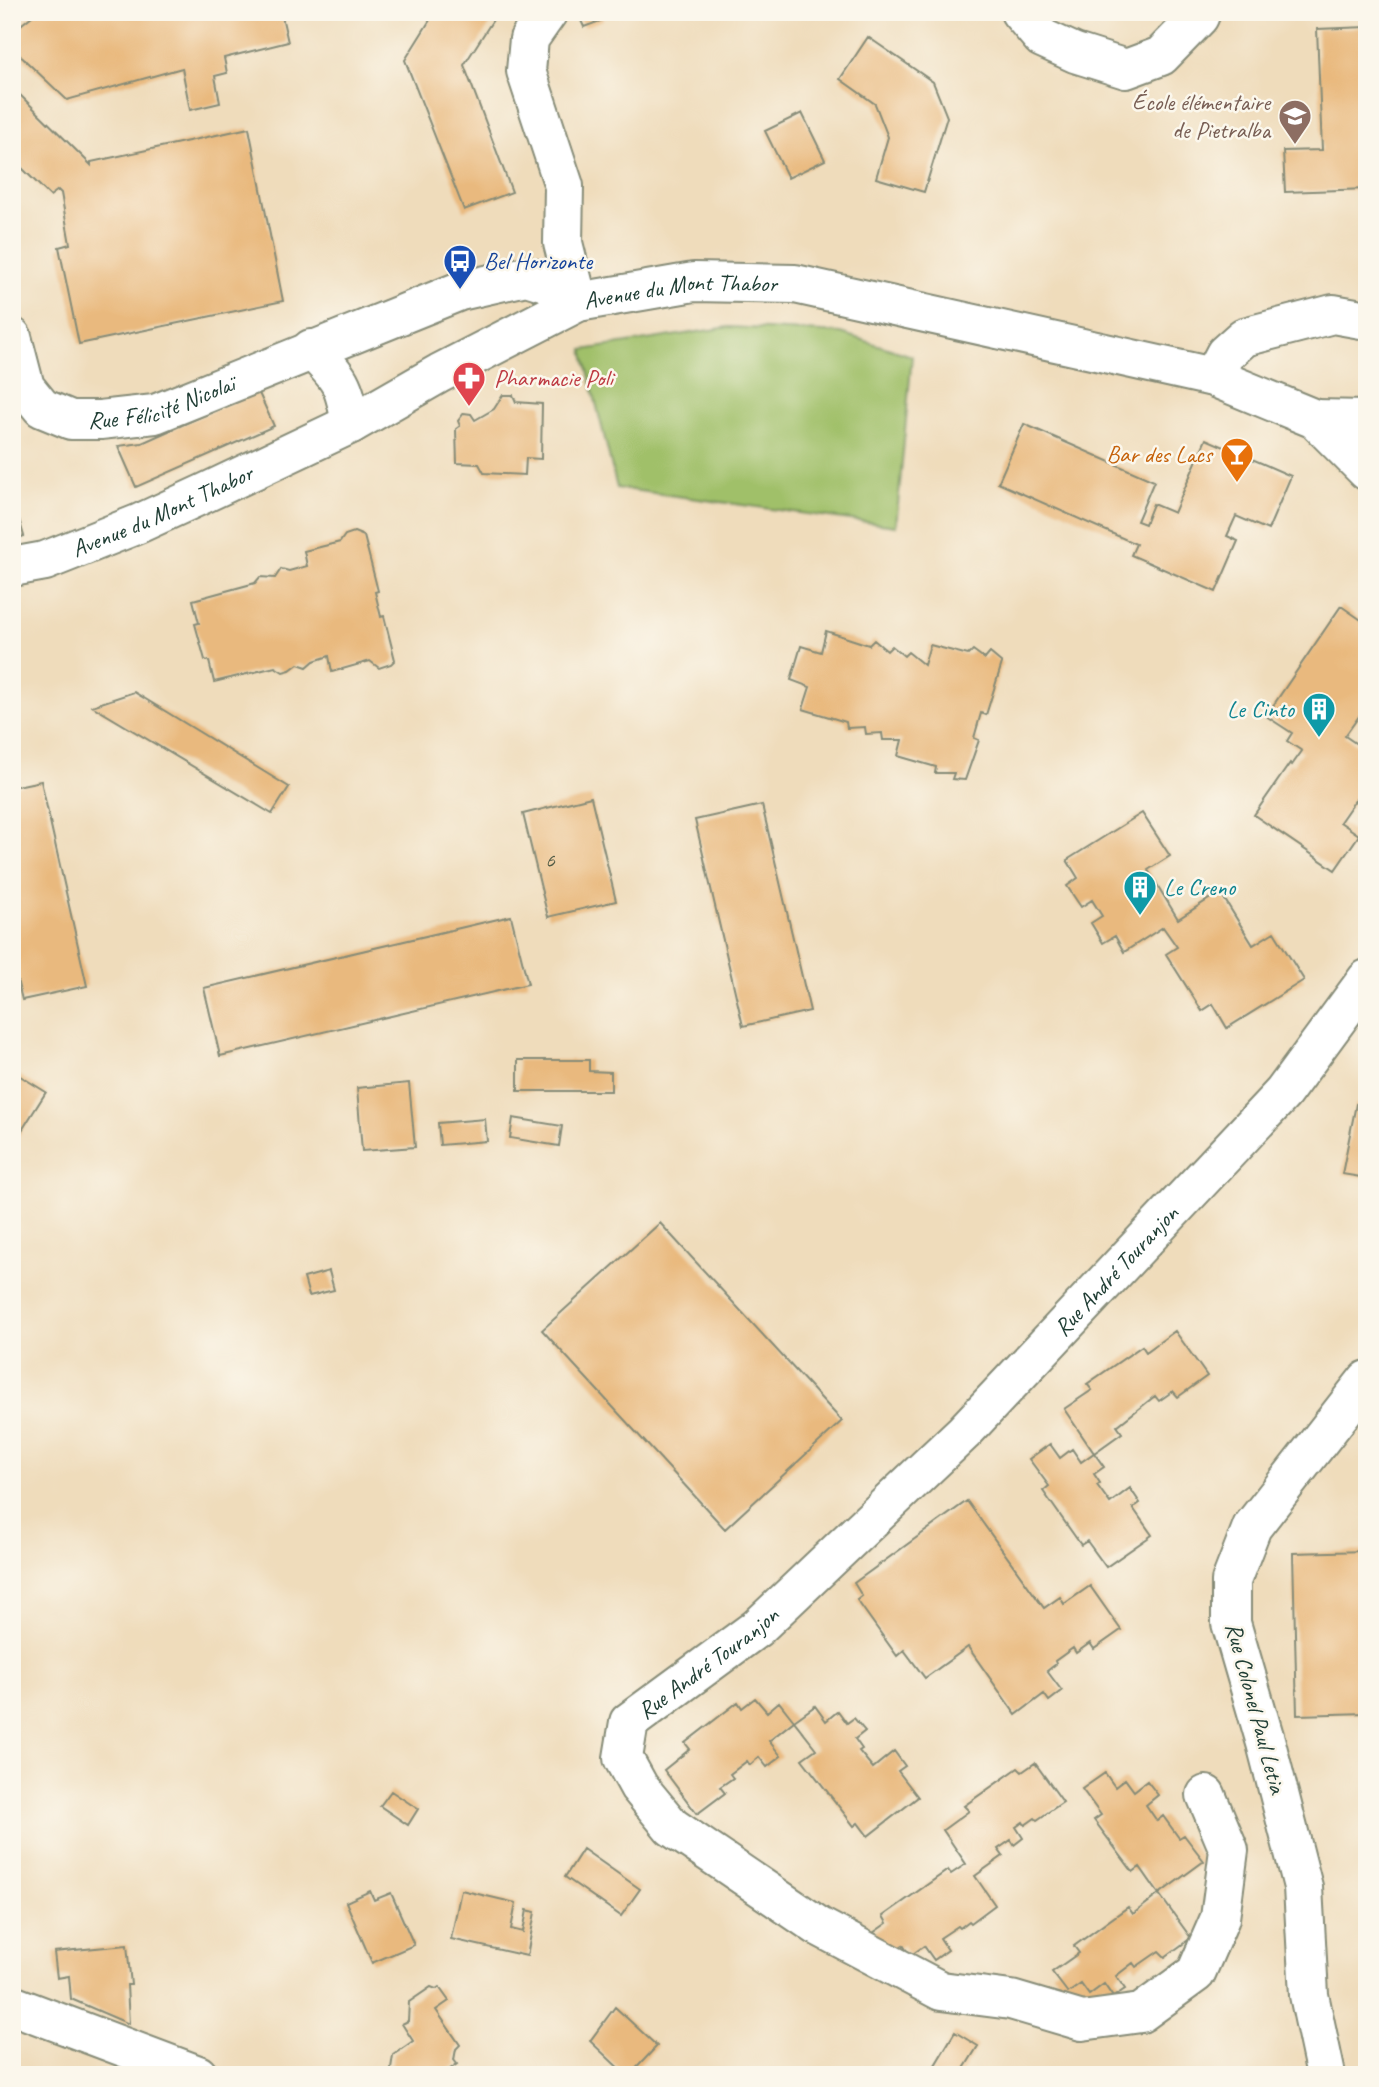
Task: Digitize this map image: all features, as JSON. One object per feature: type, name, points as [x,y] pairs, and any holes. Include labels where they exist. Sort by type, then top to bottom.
[{"type":"street","points":[[548,12],[529,39],[526,71],[564,186],[563,243],[578,302]]},
{"type":"street","points":[[1020,12],[1042,37],[1075,53],[1126,69],[1161,56],[1199,17],[1200,12]]},
{"type":"street","name":"Rue Félicité Nicolaï","points":[[12,337],[25,387],[42,408],[71,420],[100,420],[155,414],[460,291],[526,275],[548,283],[578,302]]},
{"type":"street","name":"Avenue du Mont Thabor","points":[[12,567],[45,561],[138,524],[351,424],[440,373],[578,302],[694,282],[795,284],[1213,377],[1315,419],[1367,471]]},
{"type":"street","points":[[1213,377],[1225,354],[1244,337],[1333,314],[1367,320]]},
{"type":"street","points":[[311,349],[338,376],[346,395],[351,424]]},
{"type":"street","points":[[1315,419],[1367,421]]},
{"type":"street","name":"Rue André Touranjon","points":[[1206,1795],[1229,1850],[1220,1917],[1196,1973],[1140,2013],[1082,2021],[1011,2000],[941,1991],[807,1918],[672,1827],[639,1787],[623,1758],[629,1722],[757,1628],[964,1432],[1283,1093],[1367,979]]},
{"type":"street","name":"Rue Colonel Paul Letia","points":[[1326,2075],[1309,1995],[1303,1886],[1231,1623],[1231,1581],[1252,1527],[1367,1380]]},
{"type":"street","points":[[12,2005],[198,2075]]},
{"type":"green space","points":[[729,327],[841,333],[912,356],[896,526],[617,488],[583,350]]},
{"type":"building","points":[[37,12],[281,12],[288,42],[224,58],[227,73],[215,76],[220,103],[190,110],[182,68],[67,100],[12,48],[12,32]]},
{"type":"building","points":[[435,12],[498,12],[464,65],[512,192],[464,210],[405,60]]},
{"type":"building","points":[[577,12],[600,12],[603,20],[584,27]]},
{"type":"building","points":[[1367,27],[1367,189],[1285,192],[1283,151],[1322,150],[1317,29]]},
{"type":"building","points":[[868,37],[933,82],[947,117],[924,192],[876,178],[888,137],[875,104],[840,79]]},
{"type":"building","points":[[12,87],[91,165],[91,162],[249,128],[283,301],[79,344],[59,247],[70,244],[61,193],[58,190],[50,196],[12,158]]},
{"type":"building","points":[[802,113],[825,160],[788,178],[765,131]]},
{"type":"building","points":[[258,391],[274,426],[136,487],[118,446],[142,443]]},
{"type":"building","points":[[503,395],[513,395],[516,402],[542,404],[541,459],[526,458],[525,475],[484,473],[479,464],[457,463],[456,429],[460,426],[458,421],[464,413],[471,414],[475,420],[494,409]]},
{"type":"building","points":[[1024,424],[1154,481],[1137,521],[1145,524],[1153,504],[1174,513],[1206,439],[1291,476],[1268,530],[1236,516],[1227,536],[1238,541],[1216,592],[1131,555],[1136,544],[998,483]]},
{"type":"building","points":[[16,509],[24,536],[12,540],[12,511]]},
{"type":"building","points":[[354,532],[364,536],[378,591],[375,592],[381,617],[384,616],[395,660],[379,668],[370,661],[332,672],[329,656],[314,661],[307,667],[298,664],[283,672],[275,667],[214,682],[195,624],[199,623],[193,600],[255,583],[260,577],[275,578],[281,569],[289,571],[307,566],[304,551],[340,542],[345,535]]},
{"type":"building","name":"Le Cinto","points":[[1341,606],[1367,624],[1367,705],[1345,736],[1367,751],[1367,783],[1340,822],[1359,835],[1335,870],[1254,815],[1290,763],[1292,765],[1302,751],[1287,741],[1292,733],[1266,716]]},
{"type":"building","points":[[826,631],[869,645],[874,640],[887,651],[892,646],[904,656],[908,652],[924,665],[930,645],[968,655],[973,650],[985,659],[990,653],[1002,663],[986,715],[981,713],[974,738],[979,740],[965,780],[952,779],[954,773],[935,773],[936,767],[898,756],[902,740],[883,740],[882,733],[866,734],[865,727],[847,728],[846,722],[803,709],[810,687],[791,680],[801,646],[821,652]]},
{"type":"building","points":[[134,692],[289,787],[272,814],[92,706]]},
{"type":"building","points":[[41,781],[87,986],[22,1000],[12,959],[12,787]]},
{"type":"building","points":[[591,797],[616,901],[548,917],[523,814]]},
{"type":"building","points":[[762,805],[810,1011],[743,1026],[695,820]]},
{"type":"building","name":"Le Creno","points":[[1142,813],[1170,856],[1148,870],[1178,919],[1220,892],[1253,945],[1274,932],[1304,980],[1227,1028],[1213,1004],[1202,1011],[1166,954],[1177,947],[1163,927],[1124,952],[1115,936],[1103,943],[1091,923],[1102,916],[1092,900],[1081,907],[1067,886],[1078,878],[1067,860]]},
{"type":"building","points":[[511,916],[528,984],[220,1056],[204,988]]},
{"type":"building","points":[[518,1060],[589,1060],[589,1071],[611,1072],[611,1091],[518,1091]]},
{"type":"building","points":[[12,1071],[46,1092],[12,1146]]},
{"type":"building","points":[[409,1083],[415,1147],[362,1151],[357,1088]]},
{"type":"building","points":[[1356,1104],[1367,1106],[1367,1178],[1342,1174]]},
{"type":"building","points":[[513,1118],[562,1126],[559,1146],[510,1138]]},
{"type":"building","points":[[485,1119],[487,1141],[440,1145],[438,1123]]},
{"type":"building","points":[[660,1223],[842,1421],[725,1529],[542,1330]]},
{"type":"building","points":[[329,1271],[334,1290],[309,1296],[304,1278]]},
{"type":"building","points":[[1175,1331],[1207,1376],[1178,1397],[1173,1391],[1159,1401],[1155,1396],[1117,1426],[1122,1433],[1094,1453],[1064,1409],[1092,1390],[1087,1384],[1142,1346],[1146,1352]]},
{"type":"building","points":[[1050,1444],[1060,1458],[1072,1449],[1081,1462],[1094,1453],[1104,1467],[1094,1474],[1100,1483],[1097,1485],[1110,1503],[1130,1488],[1140,1503],[1133,1508],[1152,1535],[1106,1567],[1087,1541],[1081,1545],[1043,1491],[1049,1486],[1029,1459]]},
{"type":"building","points":[[967,1501],[1044,1608],[1060,1597],[1064,1604],[1090,1586],[1121,1630],[1094,1649],[1090,1643],[1076,1653],[1073,1648],[1055,1661],[1056,1664],[1047,1671],[1062,1691],[1049,1701],[1044,1694],[1016,1715],[968,1647],[925,1678],[904,1650],[897,1656],[857,1600],[862,1596],[854,1583]]},
{"type":"building","points":[[1366,1551],[1367,1713],[1297,1715],[1293,1553]]},
{"type":"building","points":[[755,1698],[767,1712],[779,1702],[794,1721],[769,1741],[781,1756],[767,1767],[759,1757],[750,1765],[747,1761],[730,1774],[733,1778],[720,1787],[725,1793],[697,1814],[664,1770],[690,1749],[685,1743],[738,1702],[742,1708]]},
{"type":"building","points":[[815,1706],[826,1721],[838,1711],[847,1723],[854,1718],[865,1731],[855,1739],[862,1749],[859,1751],[873,1768],[894,1751],[905,1766],[898,1771],[918,1797],[868,1836],[858,1823],[854,1826],[802,1759],[816,1749],[794,1721]]},
{"type":"building","points":[[1035,1763],[1063,1802],[1037,1820],[1035,1818],[1025,1825],[1023,1822],[1016,1827],[1023,1838],[1014,1845],[1011,1840],[998,1849],[1003,1856],[975,1876],[995,1905],[971,1923],[969,1921],[960,1928],[958,1926],[940,1938],[948,1950],[934,1960],[924,1946],[910,1956],[903,1945],[889,1954],[873,1933],[887,1923],[883,1916],[948,1870],[951,1874],[966,1864],[943,1830],[969,1811],[964,1806],[1018,1768],[1022,1772]]},
{"type":"building","points":[[1105,1773],[1115,1787],[1125,1779],[1134,1791],[1147,1781],[1158,1795],[1146,1805],[1157,1821],[1163,1816],[1179,1838],[1184,1835],[1204,1861],[1159,1894],[1140,1867],[1133,1872],[1094,1820],[1101,1815],[1082,1789]]},
{"type":"building","points":[[391,1791],[418,1809],[408,1825],[380,1806]]},
{"type":"building","points":[[583,1849],[640,1889],[621,1916],[565,1877]]},
{"type":"building","points":[[461,1890],[516,1903],[511,1929],[523,1932],[527,1910],[535,1912],[527,1956],[451,1939]]},
{"type":"building","points":[[370,1891],[374,1900],[391,1893],[414,1945],[372,1963],[346,1902]]},
{"type":"building","points":[[1159,1894],[1191,1938],[1165,1957],[1159,1951],[1136,1967],[1133,1963],[1116,1976],[1125,1989],[1113,1997],[1104,1984],[1089,1995],[1081,1984],[1068,1993],[1052,1972],[1079,1953],[1074,1946],[1128,1907],[1133,1914]]},
{"type":"building","points":[[127,1945],[131,1985],[127,1985],[129,2024],[71,1999],[69,1976],[57,1978],[54,1952]]},
{"type":"building","points":[[431,1987],[439,1987],[449,2001],[436,2010],[460,2045],[456,2049],[454,2060],[457,2064],[442,2075],[390,2075],[393,2055],[413,2041],[402,2024],[408,2021],[409,2002]]},
{"type":"building","points":[[615,2007],[657,2046],[630,2075],[626,2075],[590,2041]]},
{"type":"building","points":[[955,2032],[978,2046],[960,2075],[929,2075]]},
{"type":"place","name":"École élémentaire de Pietralba","points":[[1295,146]]},
{"type":"place","name":"Bel Horizonte","points":[[460,291]]},
{"type":"place","name":"Pharmacie Poli","points":[[469,408]]},
{"type":"place","name":"Bar des Lacs","points":[[1237,484]]},
{"type":"place","name":"Le Cinto","points":[[1319,739]]},
{"type":"place","name":"Le Creno","points":[[1140,917]]}]
